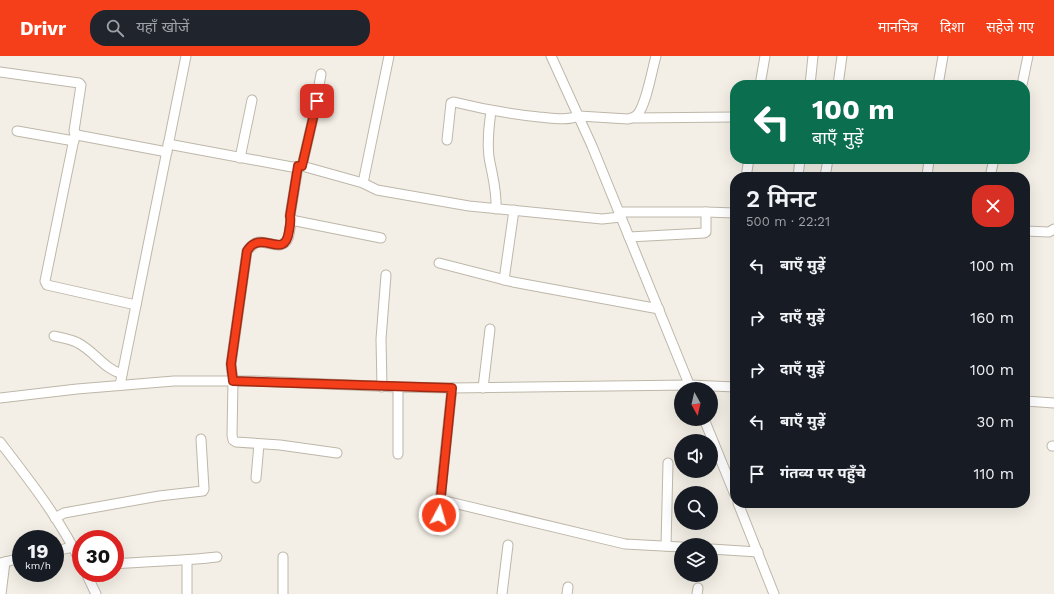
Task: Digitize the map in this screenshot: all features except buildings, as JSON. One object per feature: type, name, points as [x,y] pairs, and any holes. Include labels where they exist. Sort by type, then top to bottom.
[{"type":"street","points":[[120,386],[186,56]]},
{"type":"street","points":[[363,183],[389,56]]},
{"type":"street","points":[[551,56],[579,116],[689,382]]},
{"type":"street","points":[[634,118],[638,114],[647,93],[656,56]]},
{"type":"street","points":[[761,80],[765,56]]},
{"type":"street","points":[[811,80],[813,56]]},
{"type":"street","points":[[839,80],[842,56]]},
{"type":"street","points":[[939,80],[943,56]]},
{"type":"street","points":[[1023,80],[1028,56]]},
{"type":"street","points":[[0,72],[80,84],[74,138],[45,281],[46,283],[48,285],[136,305]]},
{"type":"street","points":[[321,74],[314,114],[300,166],[290,216],[291,220],[288,239],[285,243],[276,245],[260,242],[253,244],[247,251],[231,364],[233,381],[232,423],[233,440],[236,442],[280,445],[337,452]]},
{"type":"street","points":[[240,158],[252,100]]},
{"type":"street","points":[[447,140],[452,103],[491,111],[566,119],[579,116],[628,119],[730,118]]},
{"type":"street","points":[[491,111],[488,147],[496,187],[496,209]]},
{"type":"street","points":[[17,131],[74,138],[77,135],[240,158],[292,167],[300,166],[363,183],[377,190],[469,206],[602,219],[620,215],[706,212],[730,213]]},
{"type":"street","points":[[504,280],[514,210]]},
{"type":"street","points":[[629,237],[704,233],[706,232],[706,212]]},
{"type":"street","points":[[291,220],[381,238]]},
{"type":"street","points":[[1030,231],[1049,232],[1054,229]]},
{"type":"street","points":[[439,263],[504,280],[659,309]]},
{"type":"street","points":[[382,387],[381,339],[386,275]]},
{"type":"street","points":[[483,388],[490,329]]},
{"type":"street","points":[[54,336],[77,342],[111,370],[122,374]]},
{"type":"street","points":[[0,398],[174,381],[233,381],[382,387],[452,388],[674,387]]},
{"type":"street","points":[[398,387],[398,454]]},
{"type":"street","points":[[718,387],[730,387]]},
{"type":"street","points":[[437,530],[452,388]]},
{"type":"street","points":[[1030,401],[1054,403]]},
{"type":"street","points":[[707,426],[730,483]]},
{"type":"street","points":[[55,518],[64,513],[158,496],[203,491],[201,439]]},
{"type":"street","points":[[0,442],[40,494],[72,544]]},
{"type":"street","points":[[256,478],[259,444]]},
{"type":"street","points":[[666,546],[668,462]]},
{"type":"street","points":[[440,500],[626,544],[674,547]]},
{"type":"street","points":[[740,508],[774,594]]},
{"type":"street","points":[[502,594],[508,545]]},
{"type":"street","points":[[718,549],[758,552]]},
{"type":"street","points":[[124,563],[217,557]]},
{"type":"street","points":[[283,557],[283,594]]},
{"type":"street","points":[[187,560],[187,594]]},
{"type":"street","points":[[1,594],[3,563]]},
{"type":"street","points":[[90,582],[96,594]]},
{"type":"route","points":[[317,101],[302,166],[298,166],[288,239],[281,245],[260,242],[253,244],[247,251],[231,364],[233,381],[452,388],[439,515]]}]
